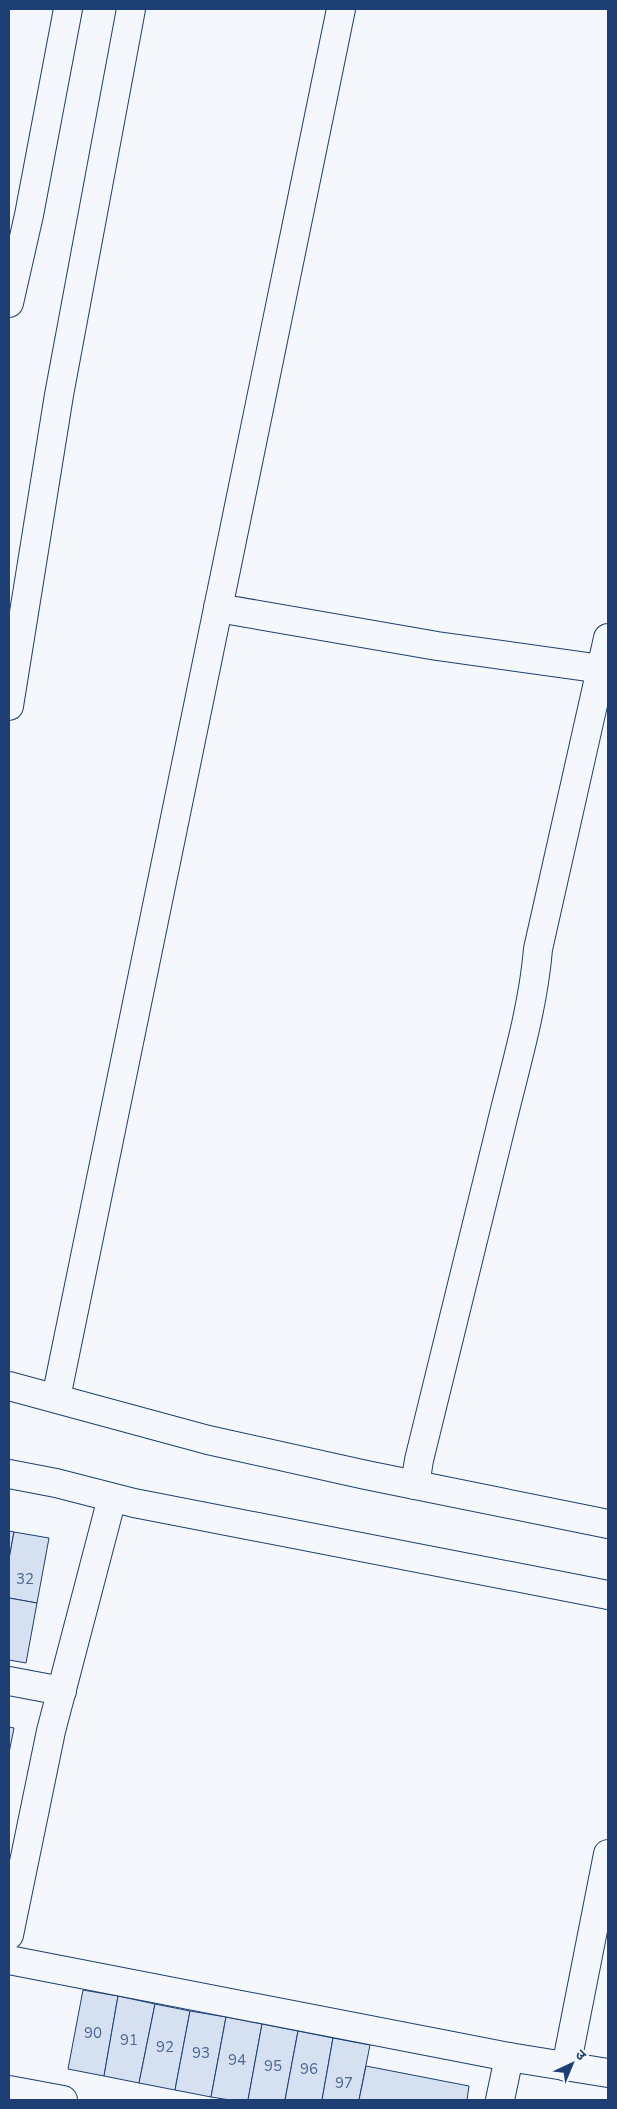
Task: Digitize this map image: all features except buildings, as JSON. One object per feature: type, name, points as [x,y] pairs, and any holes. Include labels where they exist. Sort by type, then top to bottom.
[{"type":"street","points":[[10,690],[59,395],[131,9]]},
{"type":"street","points":[[56,1398],[341,9]]},
{"type":"street","points":[[9,303],[29,215],[66,10]]},
{"type":"street","points":[[218,608],[437,646],[602,669]]},
{"type":"street","points":[[415,1484],[419,1460],[523,1032],[537,968],[538,949],[608,638]]},
{"type":"street","points":[[9,1386],[208,1440],[366,1476],[415,1484],[608,1524]]},
{"type":"street","points":[[9,1474],[56,1483],[112,1498],[608,1595]]},
{"type":"street","points":[[9,1935],[12,1903],[62,1691],[112,1498]]},
{"type":"street","points":[[9,1681],[62,1691]]},
{"type":"street","points":[[566,2066],[605,1889],[608,1854]]},
{"type":"street","points":[[9,1960],[509,2057],[608,2073]]},
{"type":"street","points":[[500,2100],[509,2057]]},
{"type":"street","points":[[9,2090],[63,2100]]}]
